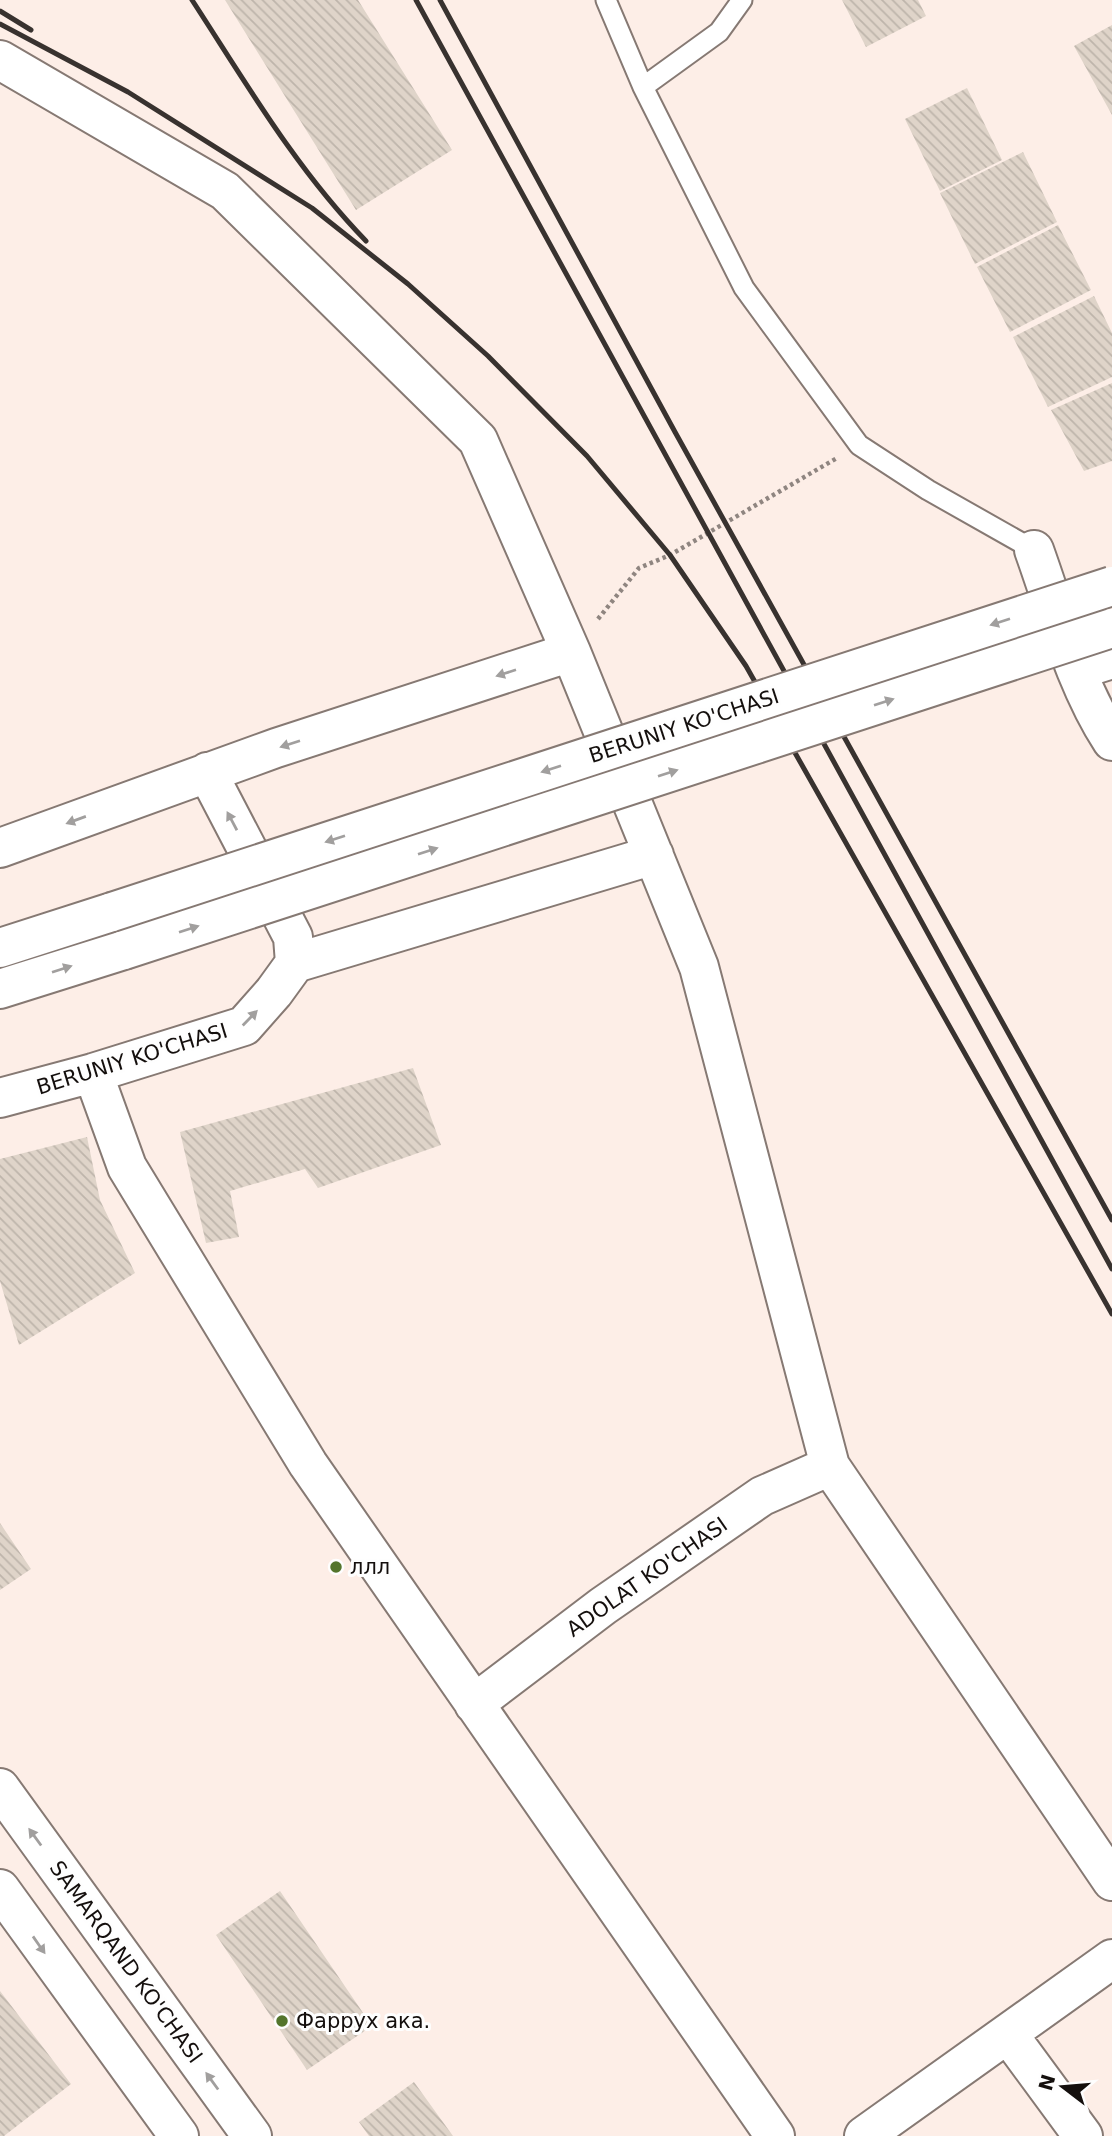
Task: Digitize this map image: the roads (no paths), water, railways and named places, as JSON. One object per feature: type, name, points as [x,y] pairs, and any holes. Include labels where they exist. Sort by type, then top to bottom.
[{"type":"street","points":[[0,60],[225,191],[478,440],[571,652],[699,967],[830,1466],[1112,1881]]},
{"type":"street","points":[[1034,550],[1094,664],[1103,727],[1112,741]]},
{"type":"street","name":"BERUNIY KO'CHASI","points":[[0,948],[1112,586]]},
{"type":"street","name":"BERUNIY KO'CHASI","points":[[0,989],[1112,628]]},
{"type":"street","points":[[0,848],[207,772],[571,652]]},
{"type":"street","points":[[207,772],[293,937],[295,963],[653,855]]},
{"type":"street","name":"BERUNIY KO'CHASI","points":[[0,1098],[93,1073],[244,1026],[295,963]]},
{"type":"street","points":[[93,1073],[127,1167],[308,1464],[775,2136]]},
{"type":"street","name":"ADOLAT KO'CHASI","points":[[474,1704],[603,1606],[762,1496],[830,1466]]},
{"type":"street","name":"SAMARQAND KO'CHASI","points":[[0,1788],[252,2136]]},
{"type":"street","points":[[0,1889],[178,2136]]},
{"type":"street","points":[[864,2136],[1112,1959]]},
{"type":"street","points":[[1008,2034],[1083,2136]]},
{"type":"lane","points":[[606,0],[643,87],[744,288],[859,445],[928,490],[1034,550]]},
{"type":"lane","points":[[643,87],[719,32],[742,0]]},
{"type":"railway","points":[[192,0],[294,155],[366,241]]},
{"type":"railway","points":[[416,0],[1112,1269]]},
{"type":"railway","points":[[440,0],[675,432],[1112,1220]]},
{"type":"railway","points":[[0,11],[31,30]]},
{"type":"railway","points":[[0,24],[128,92],[312,208],[408,284],[488,356],[587,456],[670,555],[746,666],[1112,1314]]},
{"type":"place","name":"ллл","points":[[336,1567]]},
{"type":"place","name":"Фаррух ака.","points":[[282,2021]]}]
